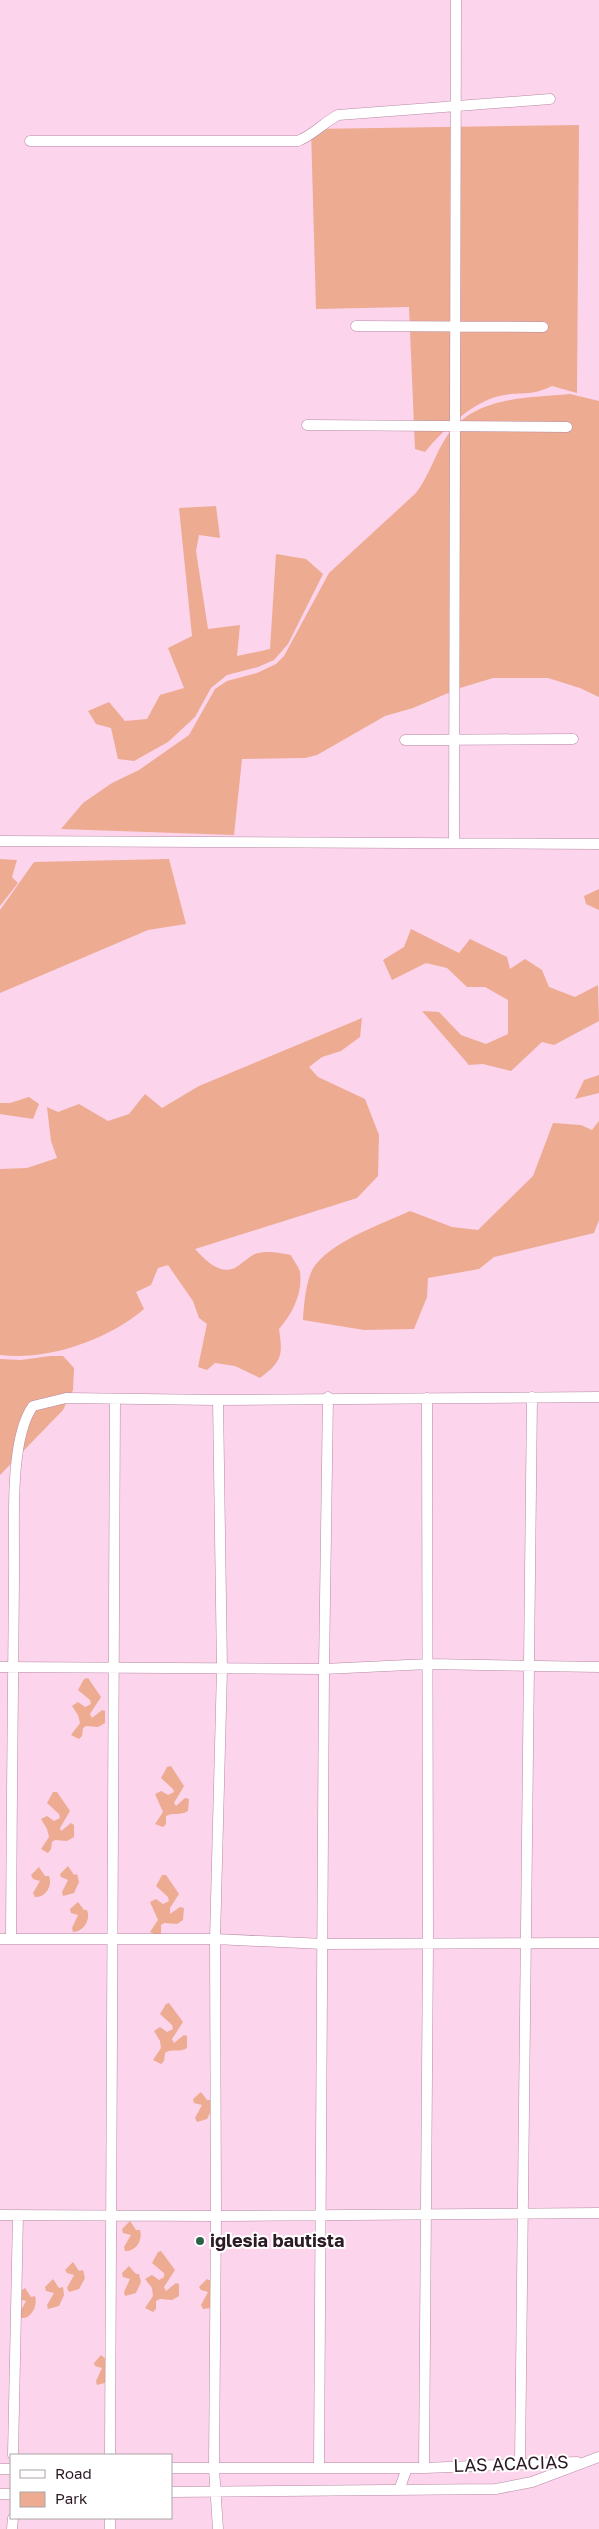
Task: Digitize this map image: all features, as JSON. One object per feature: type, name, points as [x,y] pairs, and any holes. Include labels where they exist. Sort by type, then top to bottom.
[{"type":"street","points":[[454,843],[456,0]]},
{"type":"street","points":[[30,141],[298,141],[310,136],[322,124],[338,115],[550,99]]},
{"type":"street","points":[[356,326],[544,327]]},
{"type":"street","points":[[307,425],[567,428]]},
{"type":"street","points":[[405,740],[573,739]]},
{"type":"street","points":[[0,841],[599,844]]},
{"type":"street","points":[[520,2463],[527,1667],[532,1397]]},
{"type":"street","points":[[11,1939],[12,1667],[17,1462],[25,1417],[33,1406],[43,1402],[66,1398],[218,1400],[599,1397]]},
{"type":"street","points":[[319,2468],[324,1944],[324,1669],[328,1398]]},
{"type":"street","points":[[424,2468],[428,1944],[427,1398]]},
{"type":"street","points":[[110,2454],[112,1669],[115,1400]]},
{"type":"street","points":[[218,1400],[222,1669],[216,1939],[214,2468],[218,2529]]},
{"type":"street","points":[[0,1668],[324,1669],[428,1664],[599,1667]]},
{"type":"street","points":[[0,1939],[216,1939],[324,1944],[599,1943]]},
{"type":"street","points":[[0,2215],[426,2216],[599,2213]]},
{"type":"street","points":[[13,2454],[18,2215]]},
{"type":"street","points":[[583,2462],[599,2457]]},
{"type":"street","name":"LAS ACACIAS","points":[[172,2468],[424,2468],[583,2462]]},
{"type":"street","name":"LAS ACACIAS","points":[[172,2492],[496,2489],[532,2482],[583,2462]]},
{"type":"street","points":[[399,2490],[407,2468]]},
{"type":"green space","points":[[579,125],[577,393],[552,386],[537,392],[499,396],[468,411],[440,435],[425,452],[415,449],[409,307],[316,309],[311,129]]},
{"type":"green space","points":[[570,394],[599,401],[599,697],[580,688],[548,678],[493,678],[460,688],[413,708],[385,716],[317,755],[305,758],[242,759],[234,835],[61,829],[83,803],[112,783],[139,770],[189,735],[215,689],[227,681],[257,673],[276,664],[284,656],[329,573],[416,493],[447,436],[459,423],[472,413],[487,406],[520,398]]},
{"type":"green space","points":[[216,506],[220,538],[199,535],[196,551],[208,629],[240,625],[237,656],[270,649],[276,554],[306,559],[323,574],[288,644],[274,660],[258,667],[227,675],[211,688],[195,717],[168,742],[134,761],[118,759],[111,728],[96,724],[88,711],[109,702],[125,721],[147,719],[160,695],[184,688],[168,648],[192,636],[179,508]]},
{"type":"green space","points":[[0,859],[17,860],[12,877],[18,883],[0,906]]},
{"type":"green space","points":[[169,859],[186,924],[148,930],[0,993],[0,910],[34,862]]},
{"type":"green space","points":[[599,889],[599,910],[586,904],[584,896]]},
{"type":"green space","points":[[411,929],[459,953],[470,939],[507,957],[510,969],[525,959],[542,970],[549,987],[575,997],[598,985],[599,1021],[554,1045],[542,1042],[511,1071],[483,1064],[469,1065],[422,1011],[439,1012],[461,1035],[486,1044],[508,1034],[508,1000],[485,987],[467,987],[447,968],[426,963],[392,980],[383,960],[404,947]]},
{"type":"green space","points":[[362,1018],[360,1037],[341,1051],[322,1057],[309,1067],[318,1077],[365,1099],[379,1135],[378,1176],[357,1198],[195,1249],[203,1258],[223,1270],[235,1268],[252,1255],[264,1252],[291,1255],[300,1272],[300,1288],[296,1303],[279,1329],[281,1352],[273,1367],[260,1378],[235,1366],[215,1363],[207,1370],[198,1367],[207,1324],[199,1318],[193,1301],[168,1265],[158,1268],[151,1285],[136,1292],[144,1309],[113,1330],[95,1339],[57,1351],[37,1355],[0,1355],[0,1169],[27,1168],[57,1158],[51,1141],[47,1107],[58,1112],[79,1104],[108,1121],[129,1114],[145,1094],[162,1108],[199,1086]]},
{"type":"green space","points":[[599,1075],[599,1093],[575,1099],[584,1080]]},
{"type":"green space","points":[[29,1097],[39,1104],[33,1119],[0,1114],[0,1103],[10,1103]]},
{"type":"green space","points":[[599,1121],[599,1220],[594,1233],[494,1257],[479,1269],[428,1278],[427,1297],[414,1329],[364,1330],[303,1320],[306,1290],[313,1269],[325,1255],[336,1247],[360,1233],[410,1211],[452,1227],[478,1230],[533,1176],[553,1123],[581,1125],[592,1130]]},
{"type":"green space","points":[[63,1356],[74,1368],[73,1390],[63,1410],[0,1475],[0,1359],[21,1360]]},
{"type":"green space","points":[[88,1678],[101,1697],[90,1714],[92,1718],[102,1710],[105,1711],[105,1723],[98,1727],[86,1726],[83,1728],[82,1736],[79,1739],[71,1735],[80,1723],[78,1715],[72,1706],[78,1702],[85,1707],[91,1704],[90,1700],[78,1690],[84,1679]]},
{"type":"green space","points":[[171,1766],[184,1786],[174,1803],[176,1806],[185,1798],[189,1799],[188,1811],[166,1816],[166,1824],[163,1827],[155,1824],[163,1812],[155,1794],[161,1791],[168,1795],[174,1792],[161,1778],[167,1767]]},
{"type":"green space","points":[[53,1792],[57,1792],[70,1811],[60,1828],[61,1831],[71,1823],[74,1825],[74,1837],[67,1841],[55,1840],[52,1842],[48,1853],[41,1849],[49,1837],[41,1819],[47,1816],[54,1821],[60,1818],[59,1814],[47,1803]]},
{"type":"green space","points":[[68,1866],[74,1875],[77,1874],[79,1882],[74,1893],[63,1896],[62,1892],[68,1880],[61,1877],[60,1874]]},
{"type":"green space","points":[[39,1867],[45,1876],[49,1876],[50,1884],[42,1896],[35,1897],[33,1893],[40,1881],[33,1879],[31,1875]]},
{"type":"green space","points":[[162,1875],[166,1875],[179,1894],[170,1908],[170,1914],[180,1907],[184,1908],[183,1920],[177,1924],[164,1923],[161,1925],[161,1933],[158,1936],[150,1932],[158,1920],[150,1902],[156,1899],[163,1904],[169,1901],[168,1897],[156,1886]]},
{"type":"green space","points":[[78,1902],[84,1910],[87,1910],[88,1917],[86,1924],[80,1930],[73,1932],[72,1928],[78,1915],[71,1913],[70,1909]]},
{"type":"green space","points":[[169,2003],[183,2022],[172,2039],[174,2043],[184,2035],[187,2036],[187,2048],[165,2053],[164,2061],[161,2064],[153,2060],[161,2048],[160,2041],[154,2031],[160,2027],[167,2032],[173,2029],[172,2025],[160,2014],[166,2004]]},
{"type":"green space","points":[[201,2092],[207,2100],[211,2100],[211,2111],[207,2119],[197,2122],[195,2118],[202,2105],[194,2103],[193,2099]]},
{"type":"green space","points":[[130,2221],[136,2230],[140,2230],[141,2234],[138,2245],[132,2250],[125,2251],[124,2247],[131,2235],[123,2233],[122,2229]]},
{"type":"green space","points":[[161,2251],[175,2270],[164,2287],[166,2291],[176,2283],[179,2284],[179,2296],[172,2300],[160,2299],[156,2301],[156,2309],[153,2312],[145,2308],[153,2296],[152,2288],[145,2279],[152,2275],[159,2280],[164,2277],[164,2273],[152,2263],[158,2252]]},
{"type":"green space","points":[[73,2262],[79,2271],[83,2270],[85,2278],[79,2289],[69,2292],[67,2288],[74,2275],[67,2273],[65,2270]]},
{"type":"green space","points":[[129,2266],[136,2274],[139,2274],[141,2282],[136,2293],[125,2296],[124,2292],[130,2279],[123,2277],[122,2273]]},
{"type":"green space","points":[[53,2279],[59,2288],[63,2287],[64,2295],[59,2306],[48,2309],[47,2305],[54,2293],[46,2291],[45,2287]]},
{"type":"green space","points":[[207,2279],[211,2281],[211,2308],[203,2309],[201,2305],[208,2292],[201,2290],[199,2287]]},
{"type":"green space","points":[[25,2288],[31,2297],[35,2296],[35,2308],[31,2314],[21,2318],[19,2314],[26,2301],[18,2299],[19,2292]]},
{"type":"green space","points":[[101,2355],[107,2360],[108,2382],[97,2385],[96,2381],[102,2368],[95,2366],[94,2363]]},
{"type":"place","name":"iglesia bautista","points":[[200,2241]]}]
